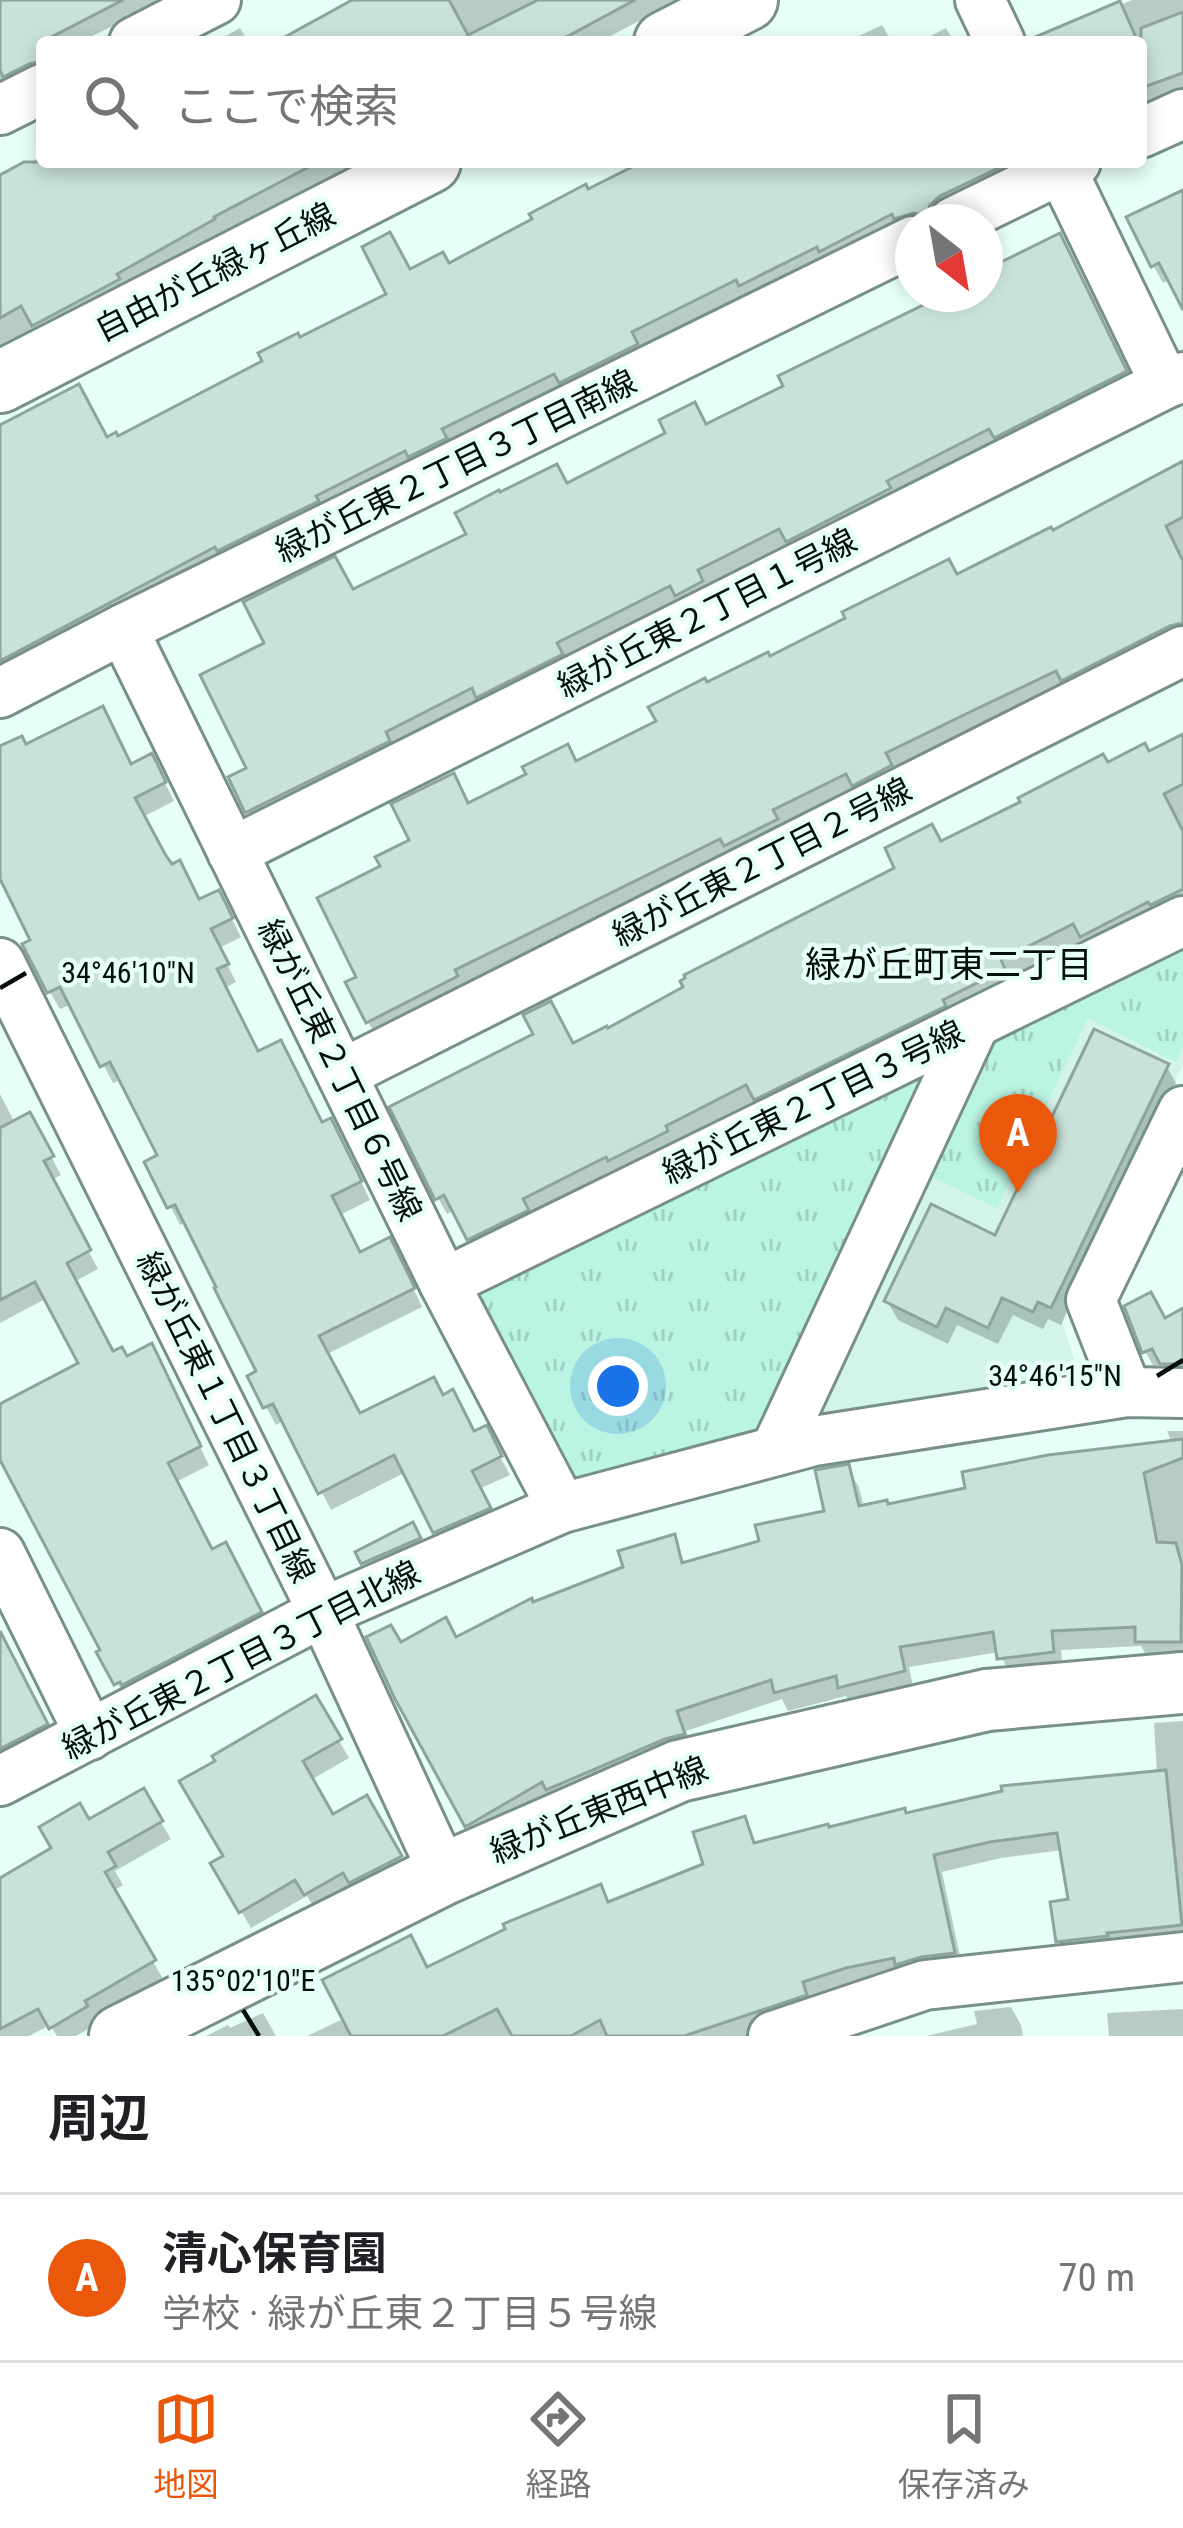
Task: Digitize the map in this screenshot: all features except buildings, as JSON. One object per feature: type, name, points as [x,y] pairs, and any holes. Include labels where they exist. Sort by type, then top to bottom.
[{"type":"street","points":[[146,36],[216,0]]},
{"type":"street","points":[[677,36],[747,0]]},
{"type":"street","points":[[980,0],[997,36]]},
{"type":"street","points":[[0,110],[36,92]]},
{"type":"street","points":[[1147,130],[1183,114]]},
{"type":"street","name":"自由が丘緑ヶ丘線","points":[[0,382],[418,168]]},
{"type":"street","points":[[987,204],[1057,168]]},
{"type":"street","points":[[1067,168],[1174,381]]},
{"type":"street","name":"緑が丘東２丁目３丁目南線","points":[[0,693],[895,251]]},
{"type":"street","name":"緑が丘東２丁目１号線","points":[[232,851],[1174,381]]},
{"type":"street","name":"緑が丘東２丁目６号線","points":[[123,629],[444,1283],[562,1508]]},
{"type":"street","name":"緑が丘東２丁目２号線","points":[[341,1074],[1183,651]]},
{"type":"street","name":"緑が丘東２丁目３号線","points":[[444,1283],[1183,922]]},
{"type":"street","name":"緑が丘東１丁目３丁目線","points":[[0,964],[323,1612],[443,1874]]},
{"type":"street","points":[[775,1451],[975,1024]]},
{"type":"street","points":[[1127,1392],[1091,1300],[1183,1111]]},
{"type":"street","name":"緑が丘東２丁目３丁目北線","points":[[0,1780],[323,1612],[562,1508],[814,1441],[1127,1392],[1183,1393]]},
{"type":"street","points":[[0,1552],[90,1735]]},
{"type":"street","name":"緑が丘東西中線","points":[[120,2036],[443,1874],[679,1771],[987,1700],[1183,1683]]},
{"type":"street","points":[[773,2036],[925,1985],[1183,1957]]},
{"type":"shaded area","points":[[1183,936],[1183,1065],[1062,1320],[1082,1387],[829,1426],[812,1404],[988,1035]]},
{"type":"green space","points":[[1183,945],[1183,1047],[1176,1062],[1088,1018],[997,1208],[929,1176],[993,1038]]},
{"type":"green space","points":[[975,1023],[775,1451],[562,1508],[444,1283]]},
{"type":"place","name":"清心保育園","points":[[1018,1193]]},
{"type":"district","name":"緑が丘町東二丁目","points":[[949,965]]}]
